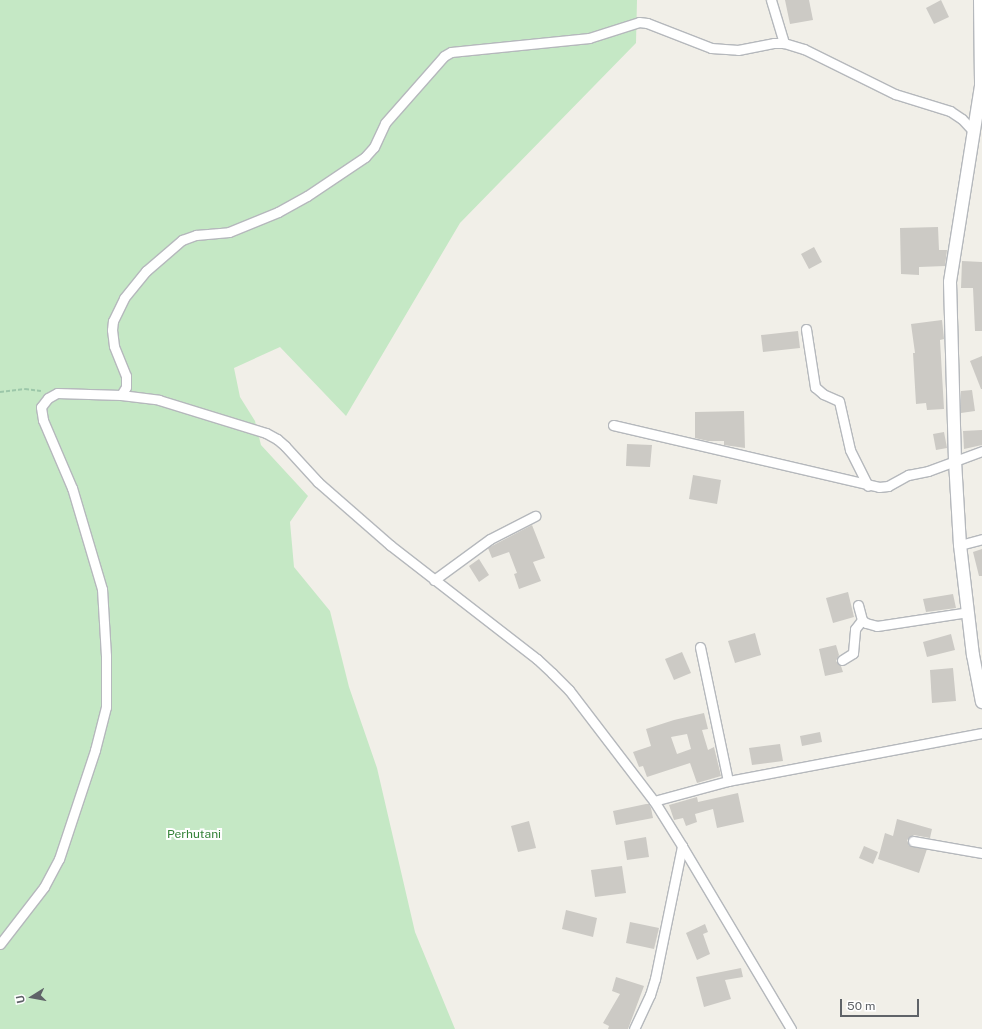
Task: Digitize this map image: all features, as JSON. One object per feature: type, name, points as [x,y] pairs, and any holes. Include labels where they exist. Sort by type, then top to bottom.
[{"type":"street","points":[[771,0],[784,43]]},
{"type":"street","points":[[980,0],[980,113],[974,132],[950,282],[955,462],[960,545],[973,655],[982,702]]},
{"type":"street","points":[[121,395],[126,387],[126,376],[114,346],[112,330],[113,321],[124,298],[146,271],[182,240],[196,235],[229,232],[278,212],[307,196],[365,157],[374,147],[385,123],[444,56],[462,50],[589,38],[639,22],[647,23],[711,48],[738,50],[774,43],[784,43],[804,49],[896,94],[950,111],[962,119],[974,132]]},
{"type":"street","points":[[806,330],[815,387],[823,394],[838,400],[840,403],[850,450],[868,486]]},
{"type":"street","points":[[0,944],[44,887],[59,859],[95,750],[106,706],[106,648],[102,588],[72,488],[41,415],[43,404],[52,396],[63,393],[121,395],[159,400],[266,433],[277,440],[285,446],[318,482],[434,580],[537,659],[552,673],[569,690],[654,802],[682,846],[791,1029]]},
{"type":"street","points":[[613,425],[868,486],[885,487],[908,475],[928,471],[982,451]]},
{"type":"street","points":[[434,580],[490,539],[535,516]]},
{"type":"street","points":[[960,545],[982,540]]},
{"type":"street","points":[[858,605],[862,620],[866,624],[877,626],[968,612]]},
{"type":"street","points":[[842,660],[853,653],[854,629],[862,620]]},
{"type":"street","points":[[700,647],[728,781]]},
{"type":"street","points":[[654,802],[728,781],[982,733]]},
{"type":"street","points":[[913,841],[982,853]]},
{"type":"street","points":[[634,1029],[650,995],[655,979],[682,846]]},
{"type":"path","points":[[0,392],[32,389],[52,396]]},
{"type":"green space","name":"Perhutani","points":[[0,0],[637,0],[636,43],[460,223],[346,416],[280,347],[234,368],[240,397],[255,421],[261,445],[308,496],[290,522],[294,567],[330,611],[349,687],[377,768],[415,932],[455,1029],[0,1029]]},
{"type":"building","points":[[785,0],[809,0],[813,20],[790,24]]},
{"type":"building","points":[[941,0],[949,17],[934,24],[926,8]]},
{"type":"building","points":[[938,227],[939,250],[947,250],[945,266],[919,267],[919,275],[901,274],[900,228]]},
{"type":"building","points":[[814,247],[822,262],[809,269],[801,254]]},
{"type":"building","points":[[962,261],[982,262],[982,331],[975,331],[973,288],[961,288]]},
{"type":"building","points":[[942,320],[944,339],[940,340],[944,409],[927,410],[926,403],[916,404],[913,353],[915,353],[911,324]]},
{"type":"building","points":[[798,331],[800,348],[763,352],[761,335]]},
{"type":"building","points":[[982,356],[982,389],[981,389],[970,361]]},
{"type":"building","points":[[972,390],[975,411],[961,413],[961,391]]},
{"type":"building","points":[[744,411],[745,448],[724,445],[724,441],[708,441],[695,438],[695,412]]},
{"type":"building","points":[[982,430],[982,445],[964,449],[963,431]]},
{"type":"building","points":[[944,432],[947,448],[936,450],[933,434]]},
{"type":"building","points":[[627,444],[652,445],[650,467],[626,466]]},
{"type":"building","points":[[693,475],[721,480],[717,504],[689,499]]},
{"type":"building","points":[[532,525],[545,558],[533,562],[541,581],[519,589],[514,574],[517,573],[509,552],[492,558],[488,548]]},
{"type":"building","points":[[982,549],[982,576],[979,576],[973,552]]},
{"type":"building","points":[[479,559],[489,575],[479,582],[469,566]]},
{"type":"building","points":[[848,592],[854,617],[833,623],[826,598]]},
{"type":"building","points":[[953,594],[956,608],[926,612],[923,599]]},
{"type":"building","points":[[755,633],[761,655],[735,663],[728,641]]},
{"type":"building","points":[[951,634],[955,650],[927,657],[923,642]]},
{"type":"building","points":[[836,645],[839,655],[836,661],[841,666],[843,672],[825,676],[819,649]]},
{"type":"building","points":[[682,652],[691,673],[674,680],[665,659]]},
{"type":"building","points":[[953,668],[956,701],[932,703],[930,670]]},
{"type":"building","points":[[704,713],[708,729],[702,730],[708,750],[714,747],[721,776],[697,783],[690,763],[647,777],[643,766],[639,767],[633,752],[651,746],[646,729],[674,720]],"holes":[[[687,734],[691,749],[677,754],[671,737]]]},
{"type":"building","points":[[820,732],[822,742],[802,746],[800,736]]},
{"type":"building","points":[[780,744],[783,761],[752,765],[749,748]]},
{"type":"building","points":[[738,793],[744,822],[717,828],[713,809],[695,814],[697,822],[686,826],[683,818],[674,820],[669,805],[697,797],[698,802]]},
{"type":"building","points":[[649,804],[651,808],[653,818],[616,825],[613,811]]},
{"type":"building","points":[[897,819],[932,829],[930,838],[914,835],[907,840],[909,846],[927,849],[919,873],[878,859],[885,833],[893,836]]},
{"type":"building","points":[[529,821],[536,848],[518,852],[511,826]]},
{"type":"building","points":[[646,837],[649,857],[627,860],[624,841]]},
{"type":"building","points":[[864,846],[878,852],[873,864],[859,858]]},
{"type":"building","points":[[622,866],[626,893],[595,897],[591,870]]},
{"type":"building","points":[[566,910],[597,918],[593,937],[562,929]]},
{"type":"building","points":[[630,922],[659,928],[654,949],[626,943]]},
{"type":"building","points":[[705,924],[708,932],[703,934],[710,954],[697,960],[686,933]]},
{"type":"building","points":[[741,968],[743,977],[725,980],[731,999],[704,1007],[696,977]]},
{"type":"building","points":[[616,977],[644,986],[628,1029],[608,1029],[609,1026],[603,1023],[620,994],[612,991]]}]
